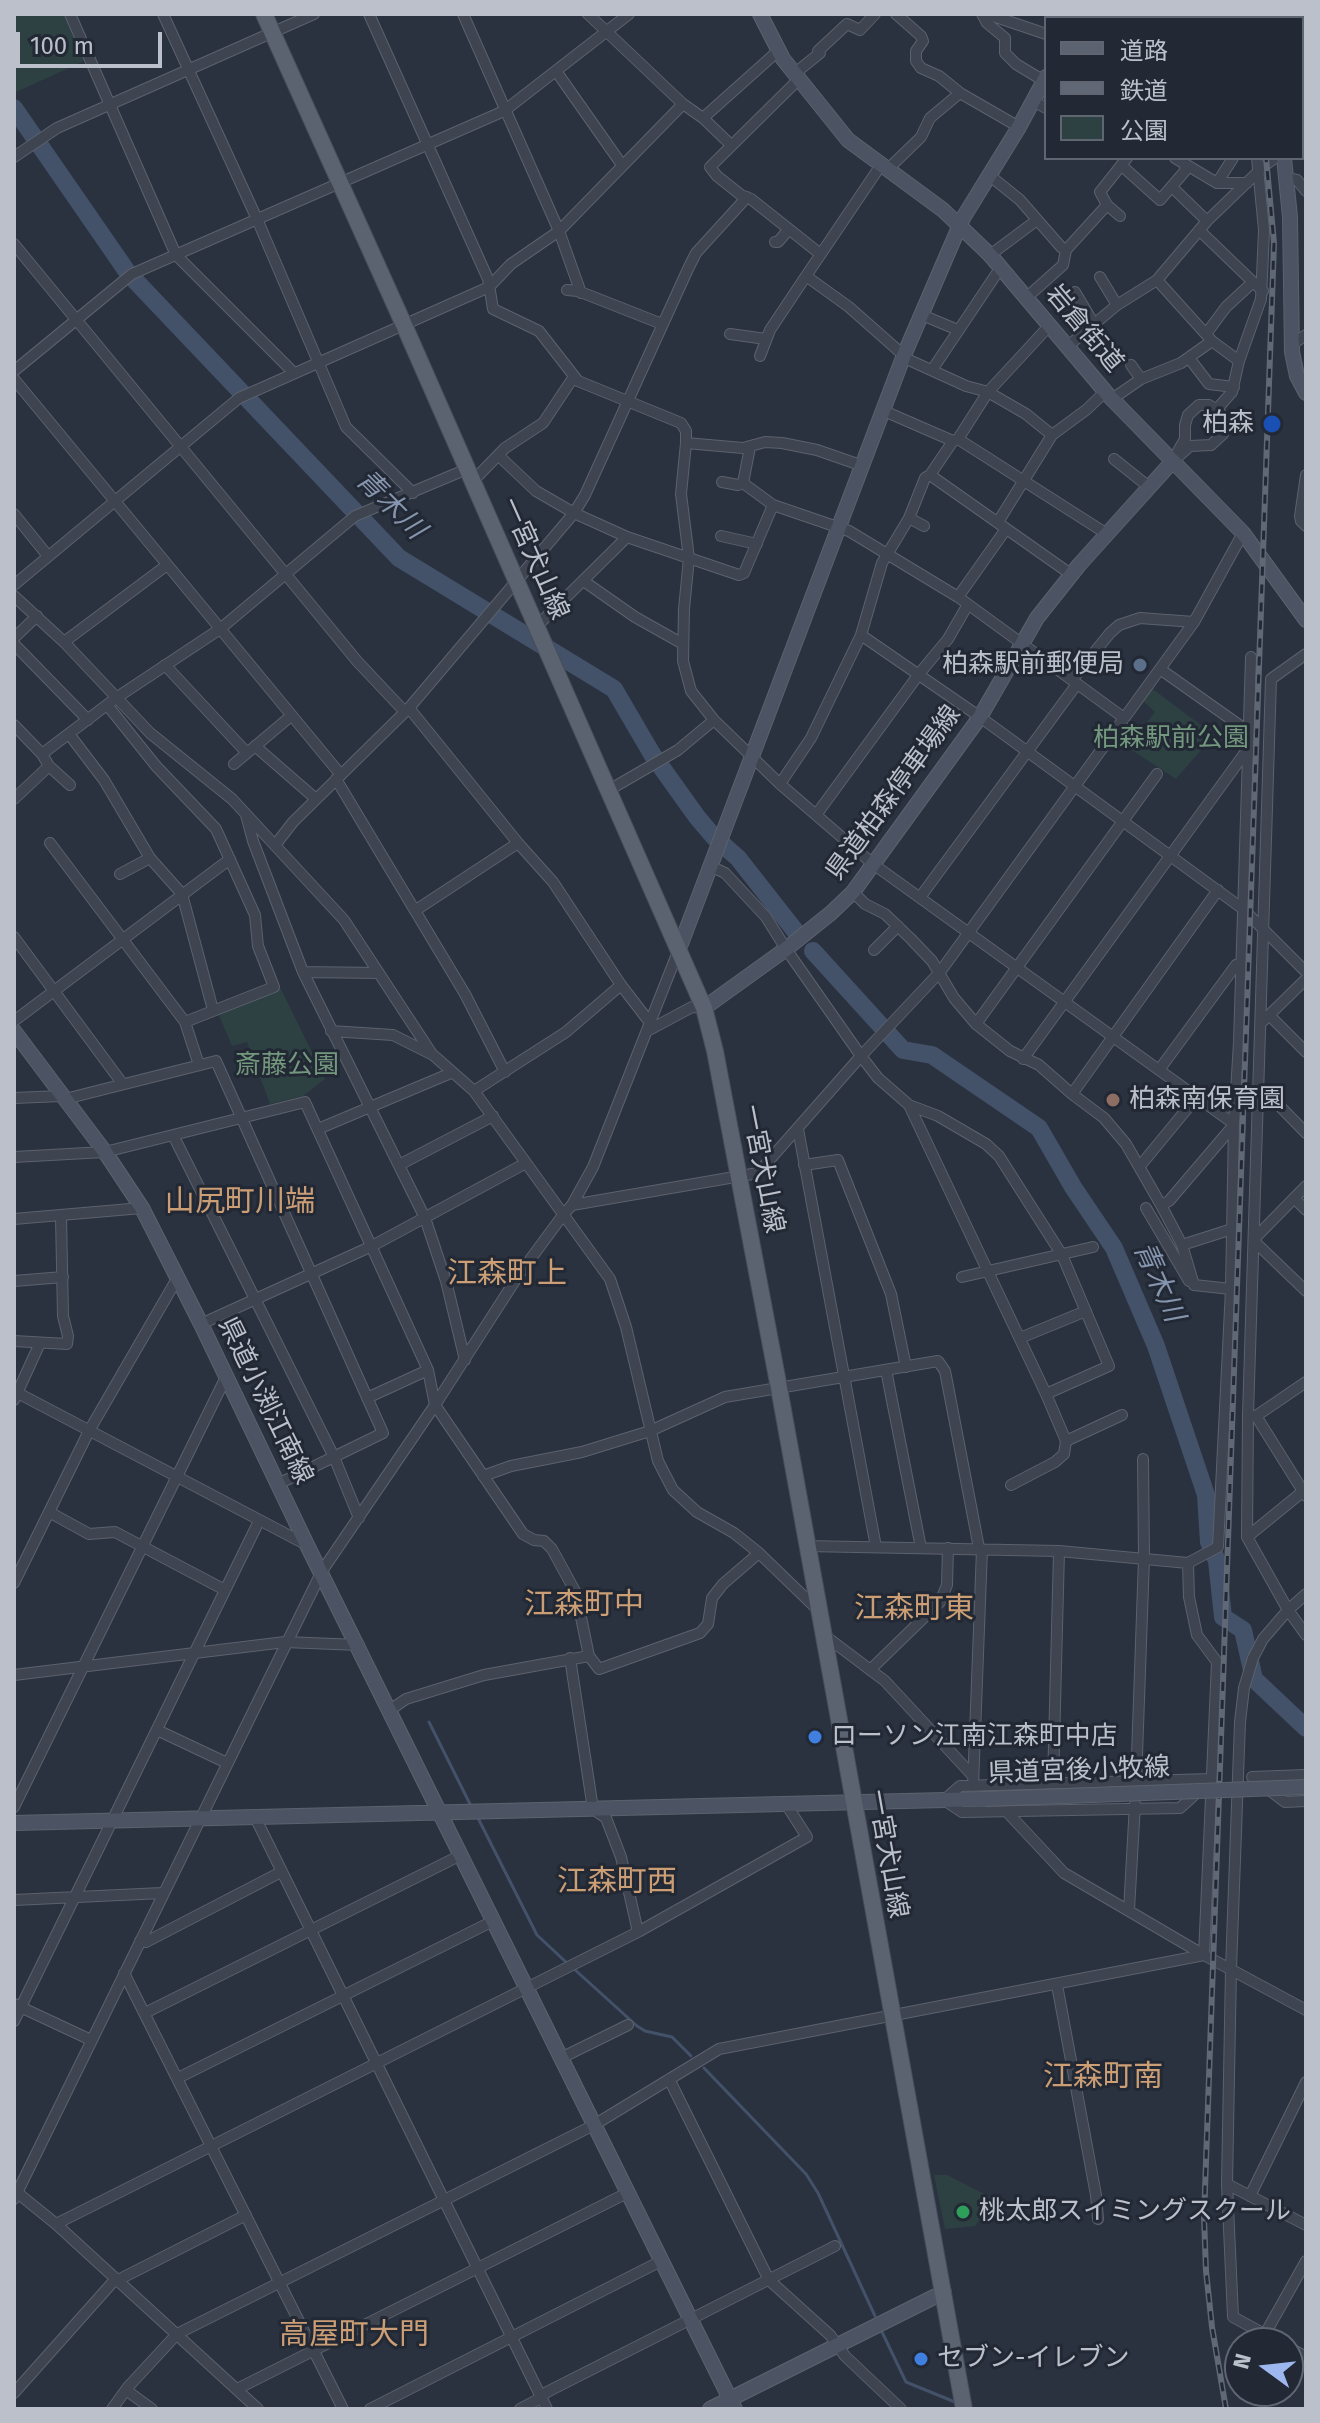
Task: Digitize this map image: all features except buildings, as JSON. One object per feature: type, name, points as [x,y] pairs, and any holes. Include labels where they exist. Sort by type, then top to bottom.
[{"type":"main road","name":"一宮犬山線","points":[[264,14],[704,1008],[779,1388],[963,2404]]},
{"type":"main road","name":"岩倉街道","points":[[760,14],[778,51],[796,77],[848,140],[961,225],[1001,267],[1109,395],[1172,462]]},
{"type":"main road","points":[[679,949],[904,355],[961,225],[1019,127],[1039,104],[1044,83]]},
{"type":"main road","points":[[1284,160],[1291,231],[1291,345],[1297,376],[1306,393]]},
{"type":"main road","points":[[1172,462],[1243,533],[1306,620]]},
{"type":"main road","name":"県道柏森停車場線","points":[[704,1008],[786,949],[853,892],[980,717],[1037,618],[1172,462]]},
{"type":"main road","name":"県道小渕江南線","points":[[16,1037],[105,1152],[142,1208],[732,2404]]},
{"type":"main road","name":"県道宮後小牧線","points":[[853,1800],[985,1799],[1306,1787]]},
{"type":"main road","points":[[14,1823],[853,1800]]},
{"type":"main road","points":[[710,2409],[732,2404],[837,2345],[944,2292]]},
{"type":"street","points":[[70,14],[176,255],[294,373]]},
{"type":"street","points":[[163,14],[257,219],[346,427],[413,493]]},
{"type":"street","points":[[15,155],[57,128],[314,14]]},
{"type":"street","points":[[369,14],[488,279],[493,309],[539,331],[573,378],[681,423],[686,431],[681,494],[689,558],[683,661],[691,691],[714,720],[751,757],[873,864],[1234,1124]]},
{"type":"street","points":[[463,14],[559,231],[581,293]]},
{"type":"street","points":[[588,14],[731,145]]},
{"type":"street","points":[[14,371],[132,274],[504,111],[629,14]]},
{"type":"street","points":[[819,253],[717,176],[710,167],[847,24],[860,30],[875,14]]},
{"type":"street","points":[[896,14],[921,36],[923,41],[916,51],[916,61],[921,68],[939,76],[960,93],[1019,127]]},
{"type":"street","points":[[984,14],[1044,33]]},
{"type":"street","points":[[984,14],[987,23],[1005,38],[1005,53],[1016,64],[1044,78]]},
{"type":"street","points":[[703,118],[778,51]]},
{"type":"street","points":[[556,71],[622,165]]},
{"type":"street","points":[[760,356],[766,339],[819,253],[884,168],[921,137],[930,118],[960,93]]},
{"type":"street","points":[[14,585],[239,398],[489,287],[511,264],[559,231],[683,104]]},
{"type":"street","points":[[1178,160],[1217,183],[1247,183]]},
{"type":"street","points":[[1217,183],[1232,160]]},
{"type":"street","points":[[1120,216],[1107,205],[1100,192],[1124,161],[1160,200],[1185,171],[1185,165]]},
{"type":"street","points":[[1068,346],[1117,305],[1157,280],[1207,221],[1247,183],[1256,163]]},
{"type":"street","points":[[1217,409],[1234,387],[1239,361],[1263,291],[1264,230],[1256,163]]},
{"type":"street","points":[[989,175],[1020,200],[1066,250]]},
{"type":"street","points":[[1287,178],[1297,180],[1306,191]]},
{"type":"street","points":[[1172,187],[1207,221]]},
{"type":"street","points":[[276,844],[316,799],[407,710],[574,513],[696,253],[747,197]]},
{"type":"street","points":[[1026,298],[1063,265],[1066,250],[1107,205]]},
{"type":"street","points":[[990,255],[1037,220]]},
{"type":"street","points":[[775,242],[789,229]]},
{"type":"street","points":[[1199,230],[1263,291]]},
{"type":"street","points":[[14,244],[357,661],[407,710],[553,882],[650,1027]]},
{"type":"street","points":[[932,370],[1001,267]]},
{"type":"street","points":[[806,276],[849,307],[909,360],[966,386],[988,392],[1026,414],[1052,435]]},
{"type":"street","points":[[1100,277],[1117,305]]},
{"type":"street","points":[[1157,280],[1209,337],[1239,361]]},
{"type":"street","points":[[958,597],[1002,526],[1023,480],[1052,435],[1109,395],[1189,358],[1209,337],[1226,307],[1253,282]]},
{"type":"street","points":[[567,290],[662,324]]},
{"type":"street","points":[[1075,292],[1094,324]]},
{"type":"street","points":[[922,315],[958,330]]},
{"type":"street","points":[[780,784],[811,738],[861,635],[869,618],[882,563],[909,518],[925,478],[988,392],[1050,325]]},
{"type":"street","points":[[730,334],[766,339]]},
{"type":"street","points":[[1291,345],[1306,335]]},
{"type":"street","points":[[1189,358],[1209,384],[1234,387]]},
{"type":"street","points":[[1131,365],[1141,379]]},
{"type":"street","points":[[42,754],[220,629],[355,516],[470,475],[543,423],[573,378]]},
{"type":"street","points":[[14,379],[338,777],[465,994],[505,1072]]},
{"type":"street","points":[[1203,405],[1217,409],[1224,421],[1219,439],[1207,446],[1190,446],[1172,462],[1185,439],[1185,424],[1190,412],[1203,405]]},
{"type":"street","points":[[884,411],[955,440],[1107,534]]},
{"type":"street","points":[[686,443],[750,447],[765,442],[782,443],[817,450],[863,466]]},
{"type":"street","points":[[743,483],[750,447]]},
{"type":"street","points":[[498,455],[536,491],[574,513],[627,537],[739,575],[744,573],[773,505]]},
{"type":"street","points":[[1114,459],[1149,487]]},
{"type":"street","points":[[930,475],[1072,575]]},
{"type":"street","points":[[1306,475],[1300,516],[1306,526]]},
{"type":"street","points":[[722,482],[743,483]]},
{"type":"street","points":[[743,483],[773,505],[849,531],[958,597],[1124,718]]},
{"type":"street","points":[[14,514],[48,556]]},
{"type":"street","points":[[909,518],[924,526]]},
{"type":"street","points":[[572,1205],[758,1173],[940,972],[1194,622],[1243,533]]},
{"type":"street","points":[[721,536],[757,544]]},
{"type":"street","points":[[537,626],[585,582],[627,537]]},
{"type":"street","points":[[64,642],[167,565]]},
{"type":"street","points":[[585,582],[635,617],[683,644]]},
{"type":"street","points":[[14,596],[64,642],[112,702],[156,766],[216,829],[255,915],[258,946],[274,987],[185,1022]]},
{"type":"street","points":[[816,815],[948,639],[967,606]]},
{"type":"street","points":[[37,616],[14,641],[88,720]]},
{"type":"street","points":[[921,896],[1119,625],[1140,618],[1194,622]]},
{"type":"street","points":[[861,635],[980,717],[1218,890],[1243,909],[1306,972]]},
{"type":"street","points":[[1306,654],[1271,679],[1247,1537],[1288,1610],[1306,1635]]},
{"type":"street","points":[[806,1546],[1059,1551],[1188,1563],[1214,1550],[1231,1289],[1251,657]]},
{"type":"street","points":[[165,665],[251,750],[316,799]]},
{"type":"street","points":[[1160,669],[1249,732]]},
{"type":"street","points":[[112,702],[232,799],[344,920],[432,1054],[474,1091],[610,1279],[626,1327],[658,1461],[673,1490],[697,1512],[734,1533],[759,1553],[818,1610]]},
{"type":"street","points":[[234,764],[291,716]]},
{"type":"street","points":[[609,790],[678,750],[714,720]]},
{"type":"street","points":[[14,725],[70,785]]},
{"type":"street","points":[[69,734],[104,780],[150,858],[182,894],[213,1010]]},
{"type":"street","points":[[1023,1059],[1249,748]]},
{"type":"street","points":[[14,799],[49,766]]},
{"type":"street","points":[[976,1024],[1157,774]]},
{"type":"street","points":[[245,813],[303,972],[425,1218],[446,1281],[465,1360]]},
{"type":"street","points":[[50,843],[185,1022],[199,1065]]},
{"type":"street","points":[[416,910],[518,843]]},
{"type":"street","points":[[120,874],[150,858]]},
{"type":"street","points":[[14,1021],[230,859]]},
{"type":"street","points":[[712,867],[725,873],[766,917],[878,1078],[909,1105],[938,1116],[986,1144],[999,1156],[1062,1255],[1109,1366],[1046,1394]]},
{"type":"street","points":[[1072,1094],[1218,890]]},
{"type":"street","points":[[853,892],[898,926],[940,972],[954,998],[976,1024],[1023,1059],[1039,1065],[1104,1118],[1140,1166],[1182,1245],[1194,1285]]},
{"type":"street","points":[[874,950],[898,926]]},
{"type":"street","points":[[14,937],[122,1083]]},
{"type":"street","points":[[258,2409],[56,2224],[15,2194],[322,1571],[518,1276],[572,1205],[593,1167],[679,949]]},
{"type":"street","points":[[1159,1070],[1236,965],[1241,964]]},
{"type":"street","points":[[303,972],[379,973]]},
{"type":"street","points":[[1260,1024],[1306,979]]},
{"type":"street","points":[[474,1091],[566,1032],[621,985]]},
{"type":"street","points":[[650,1027],[692,1007],[704,1008]]},
{"type":"street","points":[[1269,1015],[1306,1052]]},
{"type":"street","points":[[331,1031],[393,1035],[432,1054]]},
{"type":"street","points":[[14,1098],[63,1098],[216,1061],[383,1433],[278,1484]]},
{"type":"street","points":[[318,1129],[451,1073]]},
{"type":"street","points":[[1258,1089],[1264,1090],[1306,1133]]},
{"type":"street","points":[[1140,1166],[1196,1098]]},
{"type":"street","points":[[14,1157],[105,1152],[305,1102],[428,1370],[435,1405],[523,1534],[544,1541],[552,1549],[576,1593],[589,1656],[599,1669],[700,1633],[708,1624],[712,1598],[723,1584],[759,1553]]},
{"type":"street","points":[[909,1105],[1066,1441],[1064,1454],[1055,1462],[1011,1485]]},
{"type":"street","points":[[399,1165],[493,1116]]},
{"type":"street","points":[[1161,1205],[1169,1201],[1234,1124]]},
{"type":"street","points":[[798,1129],[876,1547]]},
{"type":"street","points":[[173,1135],[334,1457],[359,1518]]},
{"type":"street","points":[[804,1165],[838,1160],[891,1294],[906,1367]]},
{"type":"street","points":[[201,1324],[372,1246],[526,1163]]},
{"type":"street","points":[[1255,1240],[1306,1186]]},
{"type":"street","points":[[1294,1198],[1306,1210]]},
{"type":"street","points":[[14,1219],[142,1208]]},
{"type":"street","points":[[1146,1208],[1185,1277],[1194,1285],[1231,1289]]},
{"type":"street","points":[[14,1341],[67,1344],[61,1216]]},
{"type":"street","points":[[1182,1245],[1232,1229]]},
{"type":"street","points":[[1255,1240],[1306,1291]]},
{"type":"street","points":[[962,1277],[1093,1247]]},
{"type":"street","points":[[14,1281],[63,1277]]},
{"type":"street","points":[[14,1583],[89,1431],[178,1277]]},
{"type":"street","points":[[1020,1338],[1086,1311]]},
{"type":"street","points":[[40,1343],[15,1395],[307,1545]]},
{"type":"street","points":[[483,1476],[511,1466],[582,1452],[650,1431],[725,1397],[938,1361],[945,1371],[981,1548],[973,1781]]},
{"type":"street","points":[[367,1398],[428,1370]]},
{"type":"street","points":[[886,1370],[921,1548]]},
{"type":"street","points":[[14,1807],[226,1377]]},
{"type":"street","points":[[1252,1416],[1306,1382]]},
{"type":"street","points":[[1066,1441],[1122,1415]]},
{"type":"street","points":[[1247,1537],[1305,1492],[1252,1416]]},
{"type":"street","points":[[1129,1910],[1144,1558],[1143,1459]]},
{"type":"street","points":[[49,1512],[89,1534],[115,1532],[225,1590]]},
{"type":"street","points":[[14,2021],[17,2006],[74,1898],[259,1521]]},
{"type":"street","points":[[870,1670],[940,1602],[947,1585],[948,1548]]},
{"type":"street","points":[[1053,1783],[1059,1551]]},
{"type":"street","points":[[1188,1563],[1189,1597],[1197,1635],[1217,1662],[1204,1955]]},
{"type":"street","points":[[1252,2327],[1233,2317],[1227,2184],[1240,1722],[1244,1688],[1253,1658],[1263,1639],[1306,1594]]},
{"type":"street","points":[[823,1634],[906,1703],[973,1781]]},
{"type":"street","points":[[14,1675],[285,1642],[359,1645]]},
{"type":"street","points":[[390,1710],[406,1699],[484,1675],[589,1656]]},
{"type":"street","points":[[570,1658],[593,1809],[606,1818],[621,1857],[638,1932]]},
{"type":"street","points":[[157,1730],[227,1763]]},
{"type":"street","points":[[1240,1777],[1306,1775]]},
{"type":"street","points":[[1252,1777],[1285,1802],[1306,1801]]},
{"type":"street","points":[[1212,1779],[1180,1808],[962,1812],[944,1800],[960,1786],[973,1781],[1053,1783],[1212,1779]]},
{"type":"street","points":[[56,2224],[638,1932],[807,1837],[786,1804]]},
{"type":"street","points":[[1007,1812],[1064,1873],[1306,2010]]},
{"type":"street","points":[[255,1817],[547,2409]]},
{"type":"street","points":[[145,2013],[461,1855]]},
{"type":"street","points":[[140,1941],[146,1942],[281,1872]]},
{"type":"street","points":[[14,1900],[162,1893]]},
{"type":"street","points":[[178,2078],[493,1921]]},
{"type":"street","points":[[112,2409],[177,2334],[594,2125],[719,2049],[1204,1955]]},
{"type":"street","points":[[124,1973],[343,2409]]},
{"type":"street","points":[[1057,1985],[1098,2219]]},
{"type":"street","points":[[17,2006],[91,2040]]},
{"type":"street","points":[[561,2058],[628,2025]]},
{"type":"street","points":[[669,2079],[769,2280],[897,2408]]},
{"type":"street","points":[[1250,2196],[1306,2082]]},
{"type":"street","points":[[1227,2184],[1306,2225]]},
{"type":"street","points":[[237,2389],[627,2193]]},
{"type":"street","points":[[14,2393],[118,2280],[246,2215]]},
{"type":"street","points":[[520,2409],[547,2392],[835,2246]]},
{"type":"street","points":[[370,2409],[661,2261]]},
{"type":"street","points":[[1269,2327],[1306,2261]]},
{"type":"street","points":[[126,2390],[152,2409]]},
{"type":"green space","points":[[14,14],[63,14],[84,61],[14,93]]},
{"type":"green space","name":"柏森駅前公園","points":[[1150,687],[1214,735],[1176,779],[1127,747],[1155,712],[1141,699]]},
{"type":"green space","name":"斎藤公園","points":[[281,989],[325,1079],[303,1096],[270,1104],[247,1042],[232,1046],[218,1013]]},
{"type":"green space","name":"桃太郎スイミングスクール","points":[[934,2175],[947,2175],[994,2199],[975,2226],[945,2229]]},
{"type":"waterway","name":"青木川","points":[[14,108],[128,273],[399,558],[614,689],[652,754],[697,817],[738,858],[796,932]]},
{"type":"waterway","name":"青木川","points":[[813,951],[903,1050],[932,1055],[1039,1128],[1073,1187],[1114,1248],[1156,1346],[1206,1495],[1209,1542],[1217,1561],[1223,1617],[1243,1630],[1254,1679],[1306,1728]]},
{"type":"waterway","points":[[429,1722],[472,1808]]},
{"type":"waterway","points":[[478,1818],[537,1935],[567,1963]]},
{"type":"waterway","points":[[573,1968],[637,2026],[672,2037],[691,2056]]},
{"type":"waterway","points":[[704,2068],[806,2174],[818,2193],[875,2316]]},
{"type":"waterway","points":[[882,2332],[906,2382],[955,2402]]},
{"type":"railway","points":[[1226,2409],[1212,2327],[1204,2217],[1274,243],[1266,160]]},
{"type":"place","name":"柏森","points":[[1272,424]]},
{"type":"place","name":"柏森駅前郵便局","points":[[1140,665]]},
{"type":"place","name":"柏森南保育園","points":[[1113,1100]]},
{"type":"place","name":"ローソン江南江森町中店","points":[[815,1737]]},
{"type":"place","name":"桃太郎スイミングスクール","points":[[963,2212]]},
{"type":"place","name":"セブン-イレブン","points":[[921,2359]]},
{"type":"district","name":"山尻町川端","points":[[240,1203]]},
{"type":"district","name":"江森町上","points":[[507,1275]]},
{"type":"district","name":"江森町中","points":[[584,1606]]},
{"type":"district","name":"江森町東","points":[[914,1610]]},
{"type":"district","name":"江森町西","points":[[617,1883]]},
{"type":"district","name":"江森町南","points":[[1103,2078]]},
{"type":"district","name":"高屋町大門","points":[[354,2336]]}]
